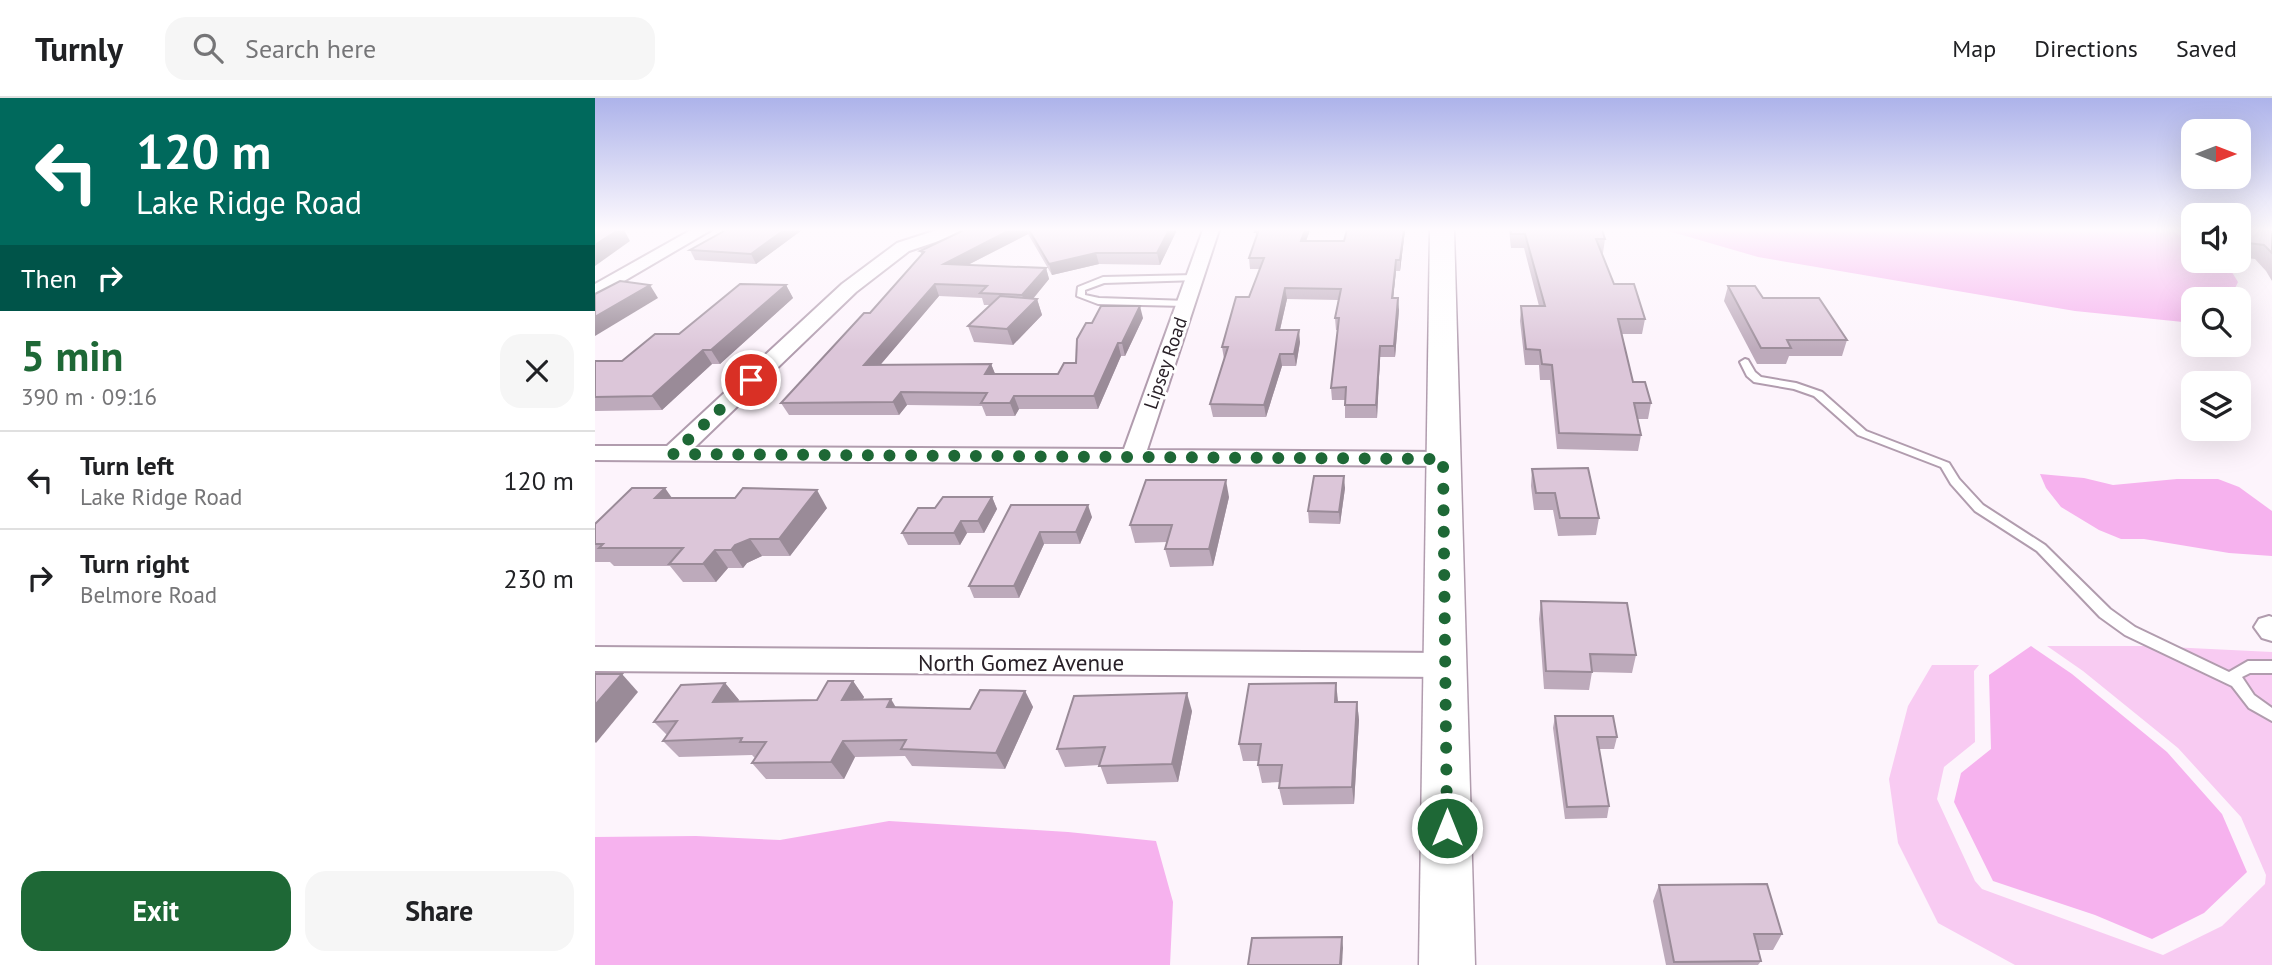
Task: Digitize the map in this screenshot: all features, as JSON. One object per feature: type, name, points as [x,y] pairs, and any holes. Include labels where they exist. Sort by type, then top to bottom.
[{"type":"street","points":[[595,292],[633,270]]},
{"type":"street","points":[[673,454],[849,288],[872,270]]},
{"type":"street","name":"Lipsey Road","points":[[1133,457],[1198,270]]},
{"type":"street","points":[[1442,270],[1447,965]]},
{"type":"street","points":[[595,453],[1443,459]]},
{"type":"street","name":"North Gomez Avenue","points":[[595,659],[1446,665]]},
{"type":"lane","points":[[1185,303],[1098,301],[1081,296],[1081,289],[1103,280],[1195,278]]},
{"type":"lane","points":[[1745,362],[1751,374],[1758,380],[1796,386],[1818,394],[1862,433],[1945,465],[1979,508],[2041,548],[2105,613],[2130,631],[2237,682]]},
{"type":"lane","points":[[2272,667],[2248,667],[2234,675],[2248,697],[2272,715]]},
{"type":"shaded area","points":[[1837,270],[2181,270],[2181,273],[2232,273],[2238,282],[2236,287],[2181,287],[2181,322],[2075,311]]},
{"type":"shaded area","points":[[2040,474],[2084,478],[2113,485],[2177,479],[2218,479],[2239,487],[2272,511],[2272,556],[2229,553],[2144,539],[2121,539],[2099,530],[2061,507],[2046,488]]},
{"type":"shaded area","points":[[2031,646],[2072,674],[2167,752],[2222,814],[2247,872],[2204,913],[2152,939],[2095,915],[1993,881],[1954,802],[1961,773],[1991,749],[1989,675]]},
{"type":"shaded area","points":[[2047,646],[2149,646],[2272,652],[2272,965],[2015,965],[1938,923],[1898,843],[1889,779],[1908,706],[1932,665],[1979,665],[1974,671],[1975,742],[1944,767],[1937,799],[1975,881],[1982,889],[2163,955],[2222,926],[2265,884],[2266,875],[2241,817],[2178,748],[2083,671]]},
{"type":"shaded area","points":[[889,821],[1068,832],[1156,841],[1173,902],[1170,965],[595,965],[595,837],[696,836],[780,840]]},
{"type":"building","points":[[908,270],[1044,270],[1022,295],[980,293],[987,286],[935,284],[864,365],[991,364],[985,374],[1058,374],[1064,363],[1076,363],[1077,339],[1086,323],[1092,323],[1101,306],[1140,306],[1122,343],[1118,343],[1094,396],[1014,396],[1010,403],[981,403],[987,393],[901,392],[893,402],[781,403],[864,313],[870,313]]},
{"type":"building","points":[[1259,270],[1395,270],[1392,298],[1398,298],[1394,346],[1380,346],[1376,405],[1345,405],[1346,387],[1331,388],[1339,318],[1335,318],[1341,289],[1285,288],[1276,330],[1299,330],[1294,354],[1280,354],[1264,405],[1210,404],[1228,347],[1222,347],[1236,297],[1249,297]]},
{"type":"building","points":[[1535,270],[1609,270],[1614,284],[1634,284],[1645,319],[1618,319],[1633,382],[1645,382],[1651,403],[1634,403],[1641,435],[1559,433],[1552,365],[1542,364],[1540,350],[1526,349],[1521,306],[1545,306]]},
{"type":"building","points":[[620,281],[650,285],[595,317],[595,294]]},
{"type":"building","points":[[740,284],[786,285],[711,350],[703,350],[652,396],[595,397],[595,361],[622,361],[655,334],[679,334]]},
{"type":"building","points":[[1728,286],[1755,286],[1763,298],[1819,298],[1847,340],[1787,340],[1791,348],[1761,348]]},
{"type":"building","points":[[1000,296],[1037,299],[1007,329],[968,326]]},
{"type":"building","points":[[1588,468],[1599,518],[1560,518],[1555,493],[1536,493],[1532,469]]},
{"type":"building","points":[[1314,476],[1344,476],[1339,512],[1308,511]]},
{"type":"building","points":[[1146,480],[1226,480],[1209,549],[1165,549],[1172,525],[1130,525]]},
{"type":"building","points":[[632,488],[665,488],[655,498],[735,498],[743,488],[817,490],[779,539],[750,539],[735,545],[731,550],[715,550],[703,564],[669,564],[683,548],[599,548],[603,544],[595,544],[595,524]]},
{"type":"building","points":[[943,497],[992,497],[978,521],[961,521],[954,533],[902,533],[918,508],[935,508]]},
{"type":"building","points":[[1011,505],[1088,505],[1076,532],[1040,532],[1014,586],[969,586]]},
{"type":"building","points":[[1541,601],[1627,603],[1636,655],[1590,654],[1592,672],[1546,671]]},
{"type":"building","points":[[595,674],[622,674],[595,705]]},
{"type":"building","points":[[828,681],[853,681],[842,700],[891,699],[887,707],[970,709],[980,690],[1025,691],[996,753],[901,749],[906,740],[843,741],[831,762],[752,763],[766,742],[740,742],[742,738],[663,741],[677,721],[654,722],[681,685],[725,683],[713,702],[817,700]]},
{"type":"building","points":[[1336,683],[1335,702],[1357,702],[1352,787],[1279,788],[1282,765],[1258,765],[1261,744],[1239,744],[1249,684]]},
{"type":"building","points":[[1187,693],[1172,764],[1099,766],[1105,747],[1057,749],[1074,696]]},
{"type":"building","points":[[1555,716],[1613,716],[1617,737],[1597,737],[1609,806],[1567,807]]},
{"type":"building","points":[[1767,884],[1782,934],[1754,934],[1761,961],[1674,962],[1659,885]]},
{"type":"building","points":[[1342,937],[1340,965],[1248,965],[1252,938]]},
{"type":"route","points":[[751,380],[673,454],[1443,459],[1447,828]]}]
